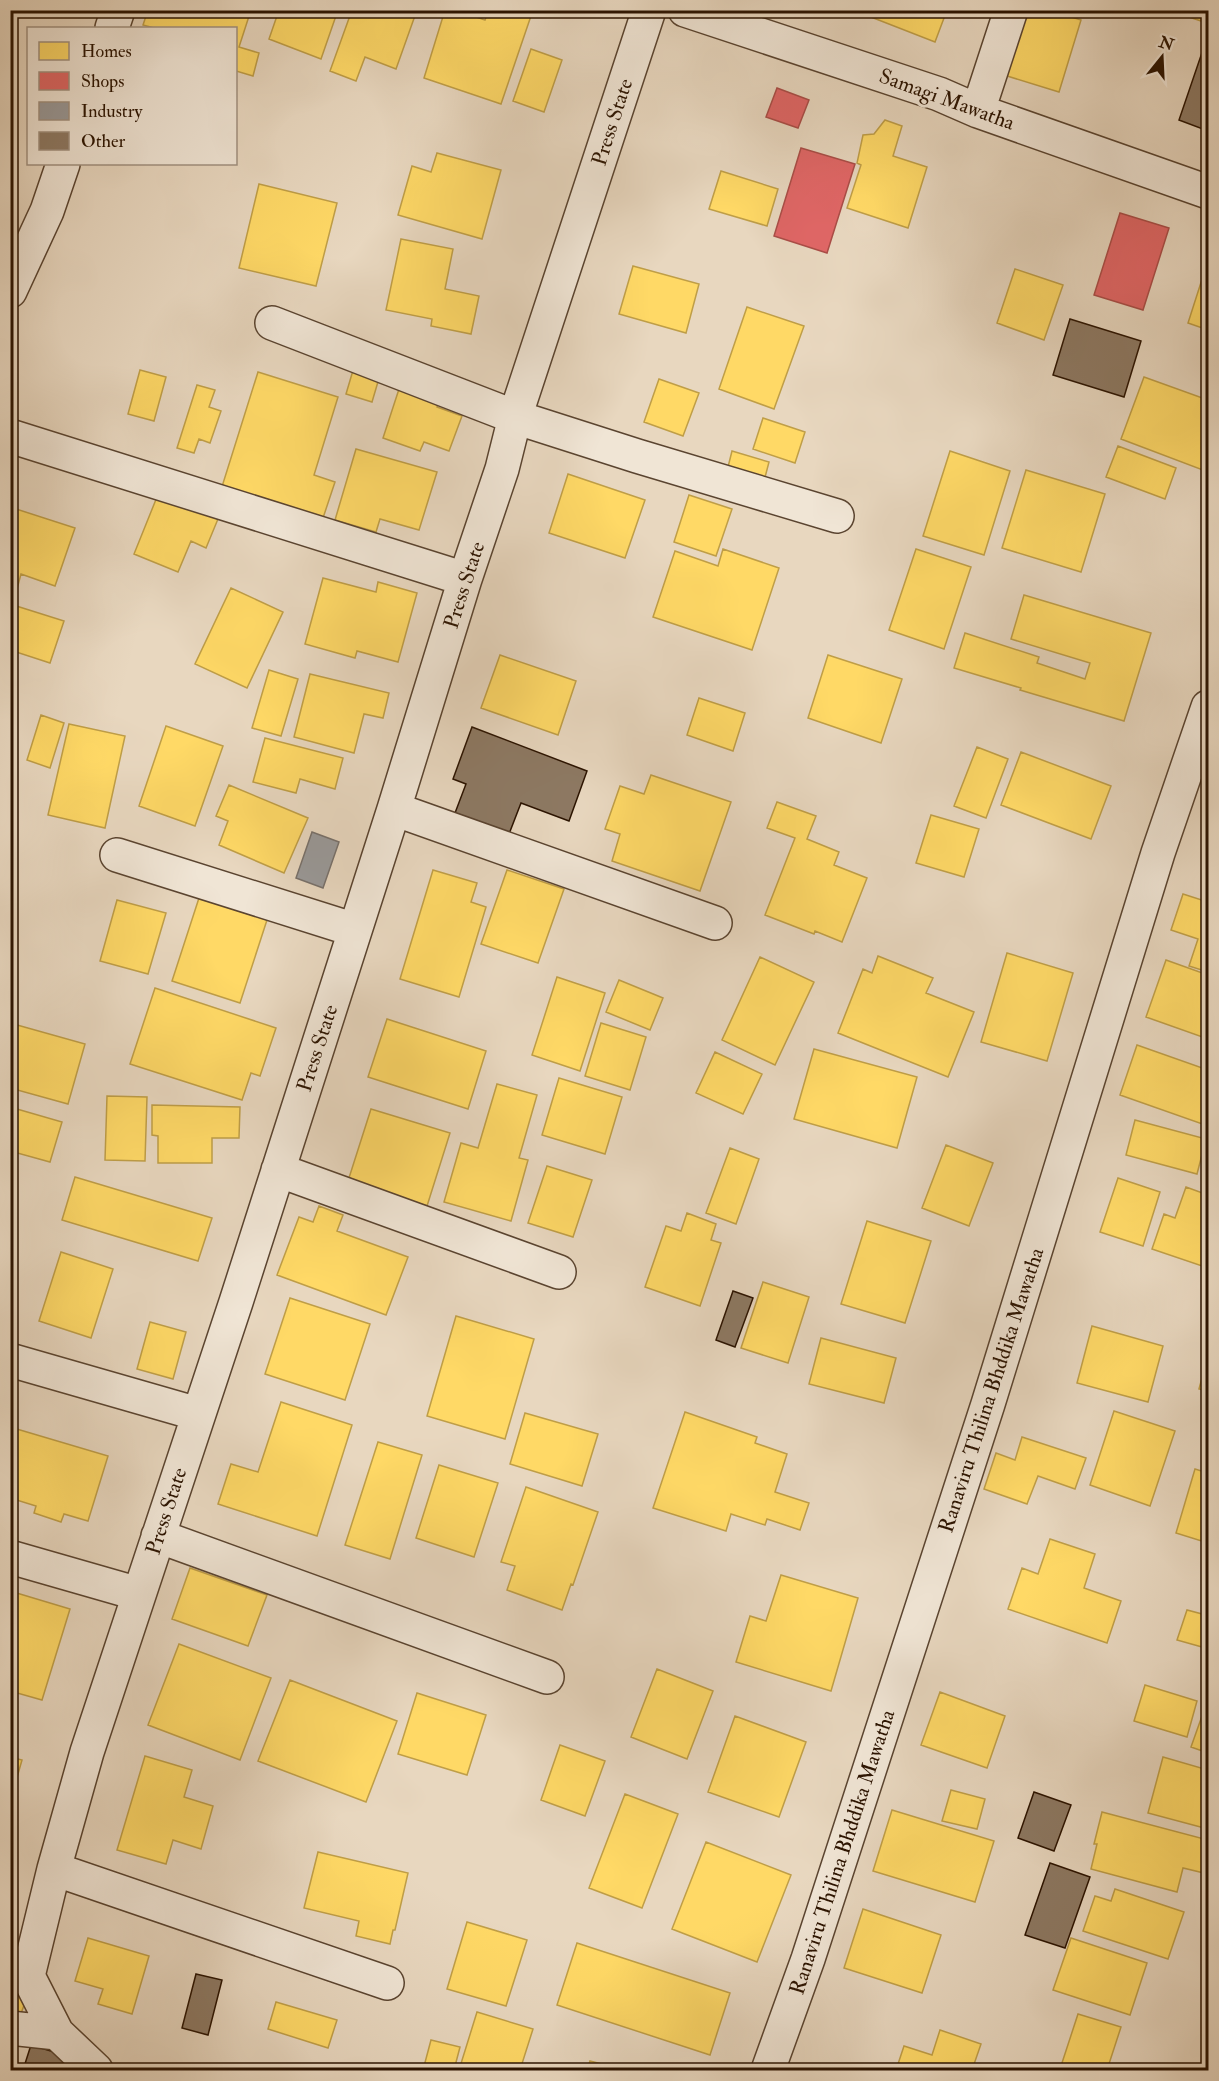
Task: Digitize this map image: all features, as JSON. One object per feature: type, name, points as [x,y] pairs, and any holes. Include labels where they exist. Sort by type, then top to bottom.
[{"type":"street","points":[[112,27],[118,10]]},
{"type":"street","name":"Press State","points":[[96,2070],[57,2034],[28,1976],[54,1869],[87,1752],[278,1170],[502,469],[515,417],[649,10]]},
{"type":"street","name":"Samagi Mawatha","points":[[685,10],[939,94],[978,111],[1209,192]]},
{"type":"street","points":[[978,111],[1011,10]]},
{"type":"street","points":[[10,291],[46,211],[63,165]]},
{"type":"street","points":[[272,323],[515,417],[837,516]]},
{"type":"street","points":[[10,436],[465,579]]},
{"type":"street","name":"Ranaviru Thilina Bhddika Mawatha","points":[[768,2070],[808,1959],[985,1415],[1158,853],[1209,707]]},
{"type":"street","points":[[394,809],[715,923]]},
{"type":"street","points":[[117,855],[355,930]]},
{"type":"street","points":[[278,1170],[559,1272]]},
{"type":"street","points":[[10,1360],[198,1414]]},
{"type":"street","points":[[158,1536],[547,1677]]},
{"type":"street","points":[[10,1557],[139,1594]]},
{"type":"street","points":[[54,1869],[387,1983]]},
{"type":"street","points":[[10,2028],[57,2034]]},
{"type":"building: Homes","points":[[148,10],[251,10],[239,47],[259,53],[253,76],[237,71],[237,27],[150,27],[143,25]]},
{"type":"building: Homes","points":[[279,10],[338,10],[321,59],[269,39]]},
{"type":"building: Homes","points":[[352,10],[417,10],[396,69],[365,57],[356,81],[330,71]]},
{"type":"building: Homes","points":[[445,10],[456,10],[485,20],[489,10],[533,10],[501,104],[424,78]]},
{"type":"building: Homes","points":[[853,10],[947,10],[935,42]]},
{"type":"building: Homes","points":[[1026,10],[1049,10],[1081,20],[1059,92],[1007,76]]},
{"type":"building: Homes","points":[[1168,10],[1205,10],[1201,21]]},
{"type":"building: Homes","points":[[531,49],[562,60],[544,112],[513,101]]},
{"type":"building: Homes","points":[[885,120],[902,126],[893,156],[927,167],[908,228],[847,208],[861,165],[857,163],[863,135],[874,134]]},
{"type":"building: Homes","points":[[437,153],[501,170],[482,239],[398,215],[412,166],[431,172]]},
{"type":"building: Homes","points":[[721,171],[778,189],[767,226],[709,209]]},
{"type":"building: Homes","points":[[259,184],[337,203],[316,286],[239,268]]},
{"type":"building: Homes","points":[[401,239],[453,249],[445,289],[479,296],[471,334],[431,326],[432,319],[386,310]]},
{"type":"building: Homes","points":[[633,266],[699,284],[686,333],[619,314]]},
{"type":"building: Homes","points":[[1015,269],[1063,285],[1044,340],[997,323]]},
{"type":"building: Homes","points":[[1205,270],[1208,271],[1208,330],[1188,323]]},
{"type":"building: Homes","points":[[747,307],[804,326],[774,409],[719,389]]},
{"type":"building: Homes","points":[[354,367],[380,375],[372,402],[346,394]]},
{"type":"building: Homes","points":[[140,370],[166,377],[154,421],[128,414]]},
{"type":"building: Homes","points":[[258,372],[338,397],[314,475],[335,482],[321,524],[220,493]]},
{"type":"building: Homes","points":[[1144,377],[1208,400],[1208,472],[1121,439]]},
{"type":"building: Homes","points":[[659,379],[699,393],[683,436],[644,422]]},
{"type":"building: Homes","points":[[197,385],[215,390],[209,407],[221,411],[210,443],[199,439],[194,453],[177,448]]},
{"type":"building: Homes","points":[[400,386],[439,399],[437,407],[462,416],[449,451],[424,442],[420,451],[383,438]]},
{"type":"building: Homes","points":[[763,418],[805,432],[795,463],[753,449]]},
{"type":"building: Homes","points":[[1118,446],[1176,468],[1165,499],[1106,477]]},
{"type":"building: Homes","points":[[356,449],[437,472],[419,530],[380,519],[376,532],[335,520]]},
{"type":"building: Homes","points":[[732,451],[769,462],[763,485],[726,475]]},
{"type":"building: Homes","points":[[950,451],[1010,471],[984,555],[923,536]]},
{"type":"building: Homes","points":[[1026,470],[1105,494],[1081,572],[1002,548]]},
{"type":"building: Homes","points":[[568,474],[645,500],[625,558],[549,533]]},
{"type":"building: Homes","points":[[161,487],[218,519],[206,548],[191,541],[178,572],[134,554]]},
{"type":"building: Homes","points":[[689,495],[732,509],[716,556],[674,542]]},
{"type":"building: Homes","points":[[10,507],[75,528],[55,586],[21,574],[17,589],[10,587]]},
{"type":"building: Homes","points":[[723,549],[779,568],[752,650],[653,617],[675,551],[718,566]]},
{"type":"building: Homes","points":[[916,549],[971,567],[944,649],[889,630]]},
{"type":"building: Homes","points":[[323,578],[376,592],[378,582],[417,593],[398,662],[357,651],[355,658],[305,644]]},
{"type":"building: Homes","points":[[231,588],[283,612],[247,688],[195,664]]},
{"type":"building: Homes","points":[[1024,595],[1151,633],[1124,721],[954,668],[965,633],[1039,657],[1037,663],[1085,679],[1090,663],[1011,639]]},
{"type":"building: Homes","points":[[10,604],[64,621],[50,663],[10,650]]},
{"type":"building: Homes","points":[[500,655],[576,681],[558,735],[481,708]]},
{"type":"building: Homes","points":[[828,655],[902,679],[881,743],[808,718]]},
{"type":"building: Homes","points":[[269,670],[298,679],[281,736],[252,728]]},
{"type":"building: Homes","points":[[310,674],[389,693],[383,718],[364,714],[354,753],[294,737]]},
{"type":"building: Homes","points":[[699,698],[745,713],[733,751],[687,735]]},
{"type":"building: Homes","points":[[41,715],[64,723],[50,768],[27,760]]},
{"type":"building: Homes","points":[[69,724],[125,736],[105,828],[48,815]]},
{"type":"building: Homes","points":[[166,726],[223,746],[195,826],[139,806]]},
{"type":"building: Homes","points":[[265,738],[343,758],[335,789],[300,779],[296,793],[253,782]]},
{"type":"building: Homes","points":[[977,747],[1008,759],[986,818],[954,806]]},
{"type":"building: Homes","points":[[1021,752],[1111,786],[1091,839],[1001,805]]},
{"type":"building: Homes","points":[[651,775],[731,802],[700,891],[612,861],[620,834],[605,829],[620,786],[644,794]]},
{"type":"building: Homes","points":[[229,785],[308,818],[284,873],[219,845],[228,821],[216,816]]},
{"type":"building: Homes","points":[[777,802],[816,816],[807,839],[839,852],[834,865],[867,878],[842,942],[765,915],[795,838],[767,828]]},
{"type":"building: Homes","points":[[931,815],[979,829],[964,877],[916,863]]},
{"type":"building: Homes","points":[[433,870],[477,883],[471,902],[486,907],[459,997],[400,979]]},
{"type":"building: Homes","points":[[507,870],[564,889],[538,963],[481,944]]},
{"type":"building: Homes","points":[[1183,894],[1208,902],[1208,972],[1189,966],[1198,939],[1171,930]]},
{"type":"building: Homes","points":[[199,898],[267,920],[240,1003],[172,981]]},
{"type":"building: Homes","points":[[117,900],[166,913],[148,974],[100,961]]},
{"type":"building: Homes","points":[[1007,953],[1073,973],[1047,1061],[981,1042]]},
{"type":"building: Homes","points":[[878,956],[933,978],[926,993],[974,1012],[948,1077],[838,1033],[863,969],[872,973]]},
{"type":"building: Homes","points":[[760,957],[814,982],[775,1065],[722,1040]]},
{"type":"building: Homes","points":[[1166,960],[1208,975],[1208,1039],[1146,1017]]},
{"type":"building: Homes","points":[[557,977],[605,993],[580,1071],[532,1055]]},
{"type":"building: Homes","points":[[619,980],[663,998],[650,1030],[606,1012]]},
{"type":"building: Homes","points":[[155,988],[276,1028],[260,1076],[251,1073],[242,1100],[130,1064]]},
{"type":"building: Homes","points":[[387,1019],[486,1051],[468,1109],[368,1077]]},
{"type":"building: Homes","points":[[10,1023],[85,1044],[68,1104],[10,1088]]},
{"type":"building: Homes","points":[[601,1023],[646,1037],[630,1090],[585,1076]]},
{"type":"building: Homes","points":[[1137,1045],[1208,1070],[1208,1126],[1120,1095]]},
{"type":"building: Homes","points":[[814,1049],[917,1077],[897,1148],[794,1119]]},
{"type":"building: Homes","points":[[715,1052],[762,1074],[743,1114],[696,1093]]},
{"type":"building: Homes","points":[[559,1078],[622,1097],[605,1154],[542,1135]]},
{"type":"building: Homes","points":[[497,1084],[537,1095],[519,1158],[528,1160],[511,1221],[444,1202],[461,1143],[478,1148]]},
{"type":"building: Homes","points":[[107,1096],[147,1097],[145,1161],[105,1160]]},
{"type":"building: Homes","points":[[152,1105],[240,1107],[239,1138],[212,1138],[212,1163],[158,1163],[158,1136],[152,1135]]},
{"type":"building: Homes","points":[[10,1107],[62,1122],[50,1162],[10,1151]]},
{"type":"building: Homes","points":[[371,1109],[450,1133],[427,1206],[348,1181]]},
{"type":"building: Homes","points":[[1135,1120],[1206,1139],[1197,1174],[1126,1155]]},
{"type":"building: Homes","points":[[946,1145],[993,1163],[969,1226],[922,1208]]},
{"type":"building: Homes","points":[[730,1148],[759,1159],[736,1224],[706,1213]]},
{"type":"building: Homes","points":[[547,1166],[592,1180],[573,1237],[528,1223]]},
{"type":"building: Homes","points":[[75,1177],[212,1218],[198,1261],[62,1220]]},
{"type":"building: Homes","points":[[1118,1178],[1160,1192],[1143,1246],[1100,1232]]},
{"type":"building: Homes","points":[[1186,1187],[1208,1195],[1208,1268],[1152,1249],[1164,1214],[1175,1218]]},
{"type":"building: Homes","points":[[319,1206],[343,1215],[337,1231],[408,1257],[386,1315],[277,1275],[299,1217],[313,1222]]},
{"type":"building: Homes","points":[[687,1213],[716,1224],[711,1240],[721,1243],[700,1306],[645,1287],[666,1226],[681,1231]]},
{"type":"building: Homes","points":[[867,1221],[931,1241],[905,1323],[841,1304]]},
{"type":"building: Homes","points":[[61,1252],[113,1269],[91,1338],[39,1321]]},
{"type":"building: Homes","points":[[763,1282],[809,1297],[788,1363],[741,1348]]},
{"type":"building: Homes","points":[[290,1298],[370,1324],[345,1400],[265,1374]]},
{"type":"building: Homes","points":[[456,1316],[534,1339],[505,1439],[427,1416]]},
{"type":"building: Homes","points":[[150,1322],[186,1332],[173,1379],[137,1369]]},
{"type":"building: Homes","points":[[1092,1326],[1163,1346],[1148,1402],[1077,1383]]},
{"type":"building: Homes","points":[[821,1338],[896,1358],[884,1403],[809,1384]]},
{"type":"building: Homes","points":[[1208,1356],[1208,1391],[1199,1389]]},
{"type":"building: Homes","points":[[281,1402],[352,1425],[317,1536],[218,1504],[231,1464],[258,1472]]},
{"type":"building: Homes","points":[[1114,1411],[1175,1431],[1150,1506],[1090,1485]]},
{"type":"building: Homes","points":[[685,1412],[757,1437],[755,1443],[787,1454],[775,1492],[809,1503],[800,1530],[767,1519],[765,1525],[731,1514],[726,1531],[653,1508]]},
{"type":"building: Homes","points":[[525,1413],[598,1434],[582,1486],[510,1464]]},
{"type":"building: Homes","points":[[10,1427],[108,1456],[88,1521],[64,1514],[61,1522],[34,1513],[36,1506],[10,1498]]},
{"type":"building: Homes","points":[[1022,1437],[1086,1458],[1075,1489],[1038,1476],[1027,1504],[984,1489],[996,1453],[1015,1460]]},
{"type":"building: Homes","points":[[378,1442],[422,1455],[390,1559],[345,1545]]},
{"type":"building: Homes","points":[[439,1465],[498,1483],[474,1557],[416,1538]]},
{"type":"building: Homes","points":[[1195,1469],[1208,1473],[1208,1543],[1176,1533]]},
{"type":"building: Homes","points":[[526,1487],[598,1512],[562,1610],[507,1590],[515,1566],[501,1562]]},
{"type":"building: Homes","points":[[1050,1539],[1095,1554],[1084,1588],[1121,1601],[1107,1643],[1008,1609],[1022,1568],[1038,1574]]},
{"type":"building: Homes","points":[[190,1568],[267,1595],[248,1646],[172,1619]]},
{"type":"building: Homes","points":[[781,1575],[858,1598],[831,1691],[736,1662],[750,1616],[766,1621]]},
{"type":"building: Homes","points":[[10,1591],[70,1609],[42,1700],[10,1691]]},
{"type":"building: Homes","points":[[1208,1607],[1208,1643],[1203,1641],[1202,1647],[1177,1640],[1187,1610],[1206,1615]]},
{"type":"building: Homes","points":[[179,1644],[271,1678],[240,1760],[148,1725]]},
{"type":"building: Homes","points":[[657,1669],[713,1691],[687,1759],[631,1737]]},
{"type":"building: Homes","points":[[290,1680],[397,1721],[366,1802],[258,1761]]},
{"type":"building: Homes","points":[[1145,1685],[1197,1701],[1187,1737],[1134,1721]]},
{"type":"building: Homes","points":[[940,1692],[1005,1716],[987,1768],[921,1745]]},
{"type":"building: Homes","points":[[417,1693],[486,1715],[467,1775],[398,1754]]},
{"type":"building: Homes","points":[[1208,1699],[1208,1753],[1191,1747]]},
{"type":"building: Homes","points":[[735,1716],[806,1742],[779,1817],[708,1792]]},
{"type":"building: Homes","points":[[560,1745],[605,1761],[585,1816],[541,1800]]},
{"type":"building: Homes","points":[[145,1756],[192,1770],[184,1797],[213,1806],[201,1849],[173,1840],[166,1864],[117,1850]]},
{"type":"building: Homes","points":[[10,1757],[22,1760],[10,1802]]},
{"type":"building: Homes","points":[[1163,1757],[1208,1770],[1208,1829],[1148,1813]]},
{"type":"building: Homes","points":[[951,1790],[985,1799],[977,1829],[942,1821]]},
{"type":"building: Homes","points":[[625,1794],[678,1814],[642,1908],[589,1888]]},
{"type":"building: Homes","points":[[892,1810],[994,1841],[975,1902],[873,1871]]},
{"type":"building: Homes","points":[[1102,1812],[1208,1840],[1208,1874],[1183,1868],[1177,1892],[1091,1869]]},
{"type":"building: Homes","points":[[706,1842],[791,1875],[757,1962],[672,1929]]},
{"type":"building: Homes","points":[[318,1852],[408,1873],[390,1944],[356,1936],[359,1921],[304,1908]]},
{"type":"building: Homes","points":[[1115,1889],[1184,1912],[1168,1959],[1083,1931],[1095,1896],[1111,1901]]},
{"type":"building: Homes","points":[[863,1909],[941,1935],[922,1993],[844,1968]]},
{"type":"building: Homes","points":[[467,1922],[527,1940],[506,2006],[447,1989]]},
{"type":"building: Homes","points":[[88,1938],[149,1956],[132,2014],[98,2004],[103,1989],[75,1981]]},
{"type":"building: Homes","points":[[1071,1938],[1147,1963],[1130,2015],[1053,1990]]},
{"type":"building: Homes","points":[[577,1943],[730,1993],[710,2055],[557,2005]]},
{"type":"building: Homes","points":[[10,1986],[29,1992],[20,2016],[10,2013]]},
{"type":"building: Homes","points":[[276,2002],[337,2020],[328,2048],[268,2029]]},
{"type":"building: Homes","points":[[477,2012],[533,2029],[520,2070],[459,2070]]},
{"type":"building: Homes","points":[[1078,2014],[1121,2027],[1107,2070],[1060,2069]]},
{"type":"building: Homes","points":[[940,2030],[981,2044],[972,2070],[896,2070],[904,2046],[932,2055]]},
{"type":"building: Homes","points":[[431,2040],[460,2047],[454,2070],[423,2070]]},
{"type":"building: Homes","points":[[590,2061],[625,2070],[587,2070]]},
{"type":"building: Shops","points":[[777,88],[809,100],[798,128],[766,117]]},
{"type":"building: Shops","points":[[801,148],[855,164],[827,253],[774,236]]},
{"type":"building: Shops","points":[[1120,213],[1169,228],[1143,310],[1094,295]]},
{"type":"building: Industry","points":[[312,832],[339,842],[323,888],[296,878]]},
{"type":"building: Other","points":[[1208,35],[1208,131],[1179,120]]},
{"type":"building: Other","points":[[1070,319],[1141,341],[1124,397],[1053,375]]},
{"type":"building: Other","points":[[472,727],[587,771],[569,821],[521,803],[509,834],[455,813],[466,784],[453,779]]},
{"type":"building: Other","points":[[733,1291],[753,1298],[735,1347],[716,1340]]},
{"type":"building: Other","points":[[1034,1792],[1071,1805],[1054,1851],[1018,1838]]},
{"type":"building: Other","points":[[1050,1863],[1090,1877],[1065,1948],[1025,1935]]},
{"type":"building: Other","points":[[196,1974],[222,1980],[208,2035],[182,2028]]},
{"type":"building: Other","points":[[31,2045],[74,2058],[71,2070],[23,2070]]}]
